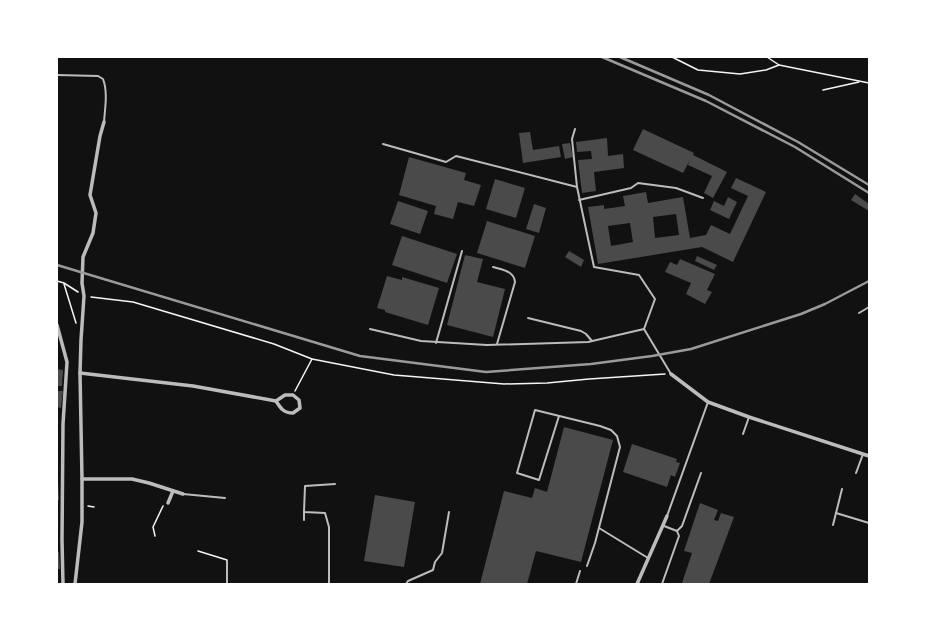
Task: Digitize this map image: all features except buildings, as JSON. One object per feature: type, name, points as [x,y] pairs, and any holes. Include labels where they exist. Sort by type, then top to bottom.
[{"type":"street","points":[[75,584],[82,522],[80,374],[84,296],[82,283],[83,257],[93,233],[96,213],[90,195],[100,136],[104,122]]},
{"type":"street","points":[[57,325],[67,362],[63,424],[63,584]]},
{"type":"street","points":[[80,374],[193,386],[276,401],[285,395],[293,395],[299,400],[300,408],[293,413],[286,413],[276,401]]},
{"type":"street","points":[[671,374],[708,402],[869,456]]},
{"type":"street","points":[[82,479],[132,479],[183,494]]},
{"type":"street","points":[[168,503],[172,491]]},
{"type":"street","points":[[637,584],[667,516]]},
{"type":"lane","points":[[57,75],[98,76],[103,79],[105,84],[104,122]]},
{"type":"lane","points":[[575,129],[572,139],[576,187],[594,267],[639,275],[654,299],[644,329]]},
{"type":"lane","points":[[383,144],[446,162],[456,156],[576,187]]},
{"type":"lane","points":[[579,200],[631,188],[638,183],[676,188],[702,198]]},
{"type":"lane","points":[[436,343],[462,251]]},
{"type":"lane","points":[[493,267],[512,273],[515,282],[497,344]]},
{"type":"lane","points":[[859,314],[869,307]]},
{"type":"lane","points":[[528,318],[581,331],[592,341]]},
{"type":"lane","points":[[370,329],[436,343],[497,344],[592,341],[644,329]]},
{"type":"lane","points":[[644,329],[671,374]]},
{"type":"lane","points":[[667,516],[708,402]]},
{"type":"lane","points":[[559,416],[538,480],[517,473],[535,410],[600,426],[611,430],[617,436],[620,447],[599,528],[586,566]]},
{"type":"lane","points":[[743,434],[749,417]]},
{"type":"lane","points":[[856,473],[863,454]]},
{"type":"lane","points":[[677,531],[682,526],[700,473]]},
{"type":"lane","points":[[304,520],[305,486],[335,484]]},
{"type":"lane","points":[[833,526],[842,489]]},
{"type":"lane","points":[[183,494],[225,498]]},
{"type":"lane","points":[[304,512],[325,513],[329,527],[329,584]]},
{"type":"lane","points":[[406,584],[408,581],[433,570],[435,562],[442,553],[449,512]]},
{"type":"lane","points":[[836,513],[869,523]]},
{"type":"lane","points":[[663,526],[677,531]]},
{"type":"lane","points":[[599,528],[649,559]]},
{"type":"lane","points":[[662,584],[679,536],[677,531]]},
{"type":"lane","points":[[576,584],[580,571]]},
{"type":"path","points":[[672,57],[698,70],[740,74],[766,70],[779,65]]},
{"type":"path","points":[[768,57],[779,65],[869,83]]},
{"type":"path","points":[[823,90],[860,82]]},
{"type":"path","points":[[57,281],[64,283],[84,296],[134,302],[274,344],[312,359],[394,375],[504,384],[547,383],[589,378],[671,374]]},
{"type":"path","points":[[64,283],[76,326]]},
{"type":"path","points":[[293,395],[312,359]]},
{"type":"path","points":[[155,536],[153,527],[165,503],[168,503]]},
{"type":"path","points":[[198,551],[227,560],[226,584]]},
{"type":"railway","points":[[602,57],[706,101],[795,147],[869,193]]},
{"type":"railway","points":[[620,57],[709,95],[798,142],[869,185]]},
{"type":"railway","points":[[57,265],[360,356],[486,372],[591,364],[691,349],[801,314],[825,304],[869,281]]}]
